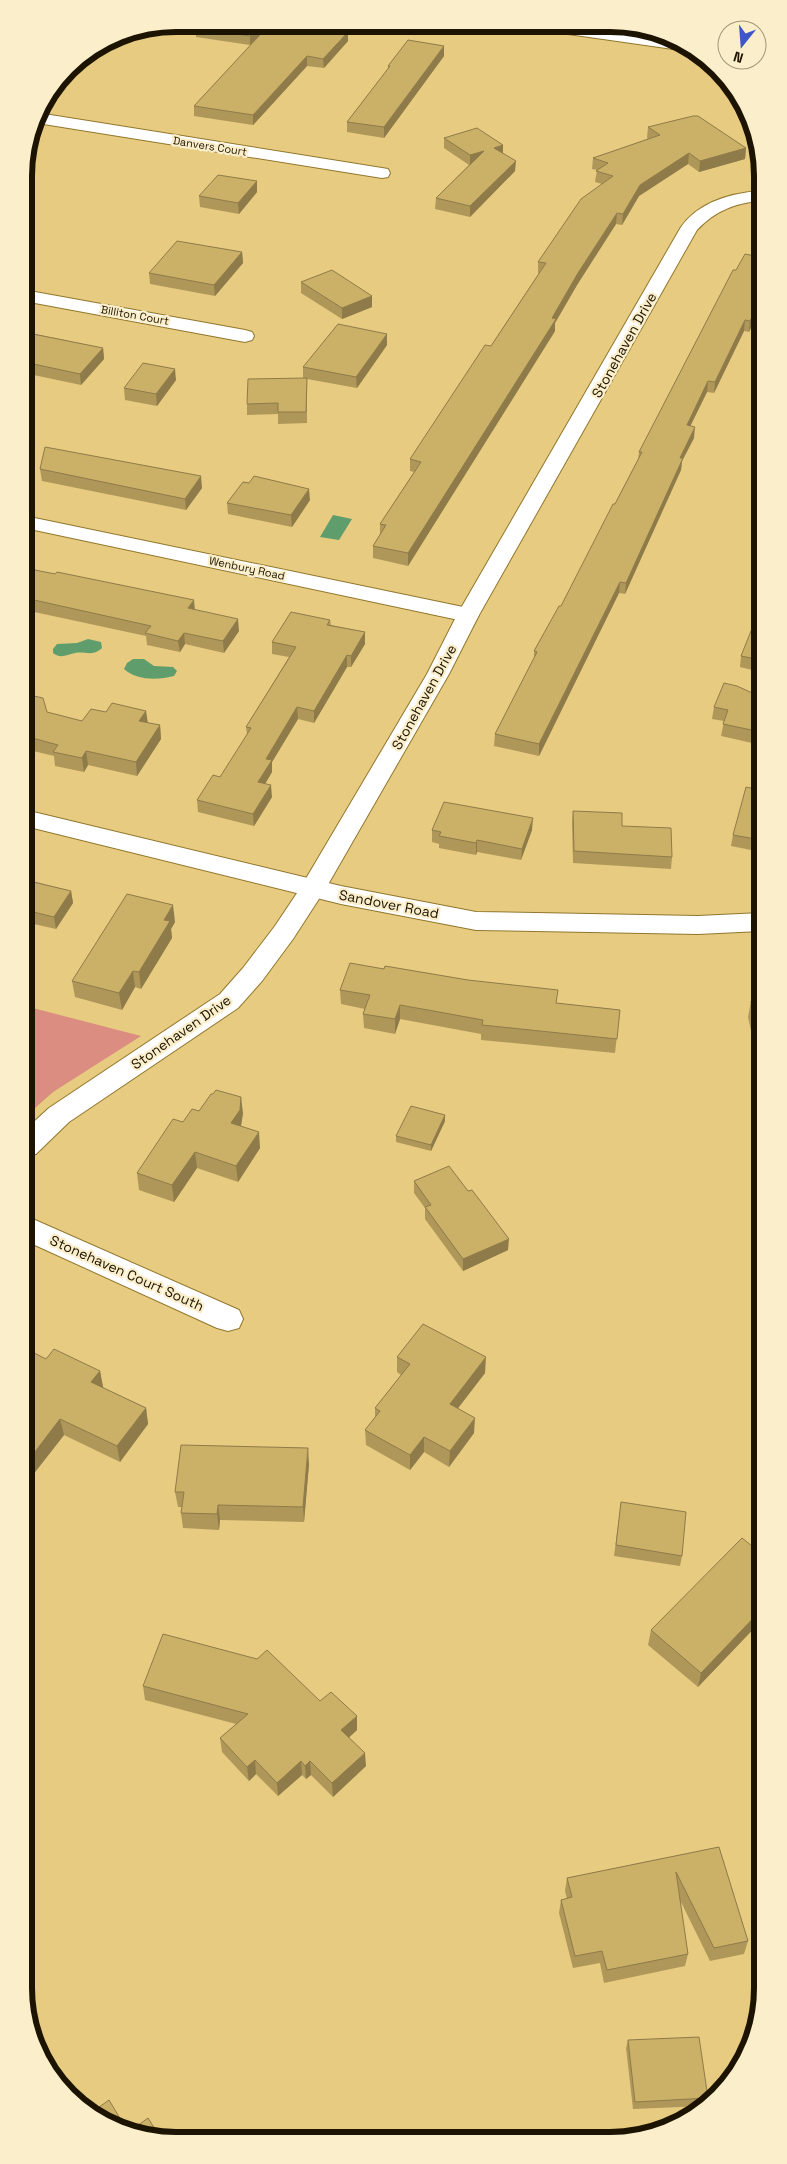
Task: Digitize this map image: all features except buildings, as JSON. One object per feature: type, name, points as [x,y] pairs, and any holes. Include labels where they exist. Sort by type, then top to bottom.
[{"type":"street","points":[[589,32],[663,43]]},
{"type":"street","name":"Danvers Court","points":[[44,119],[382,172]]},
{"type":"street","name":"Stonehaven Drive","points":[[32,1140],[59,1115],[229,1001],[251,978],[297,916],[438,674],[468,615],[690,227],[704,213],[719,204],[754,197]]},
{"type":"street","name":"Billiton Court","points":[[33,297],[245,336]]},
{"type":"street","name":"Wenbury Road","points":[[33,524],[468,615]]},
{"type":"street","name":"Sandover Road","points":[[33,820],[313,888],[476,921],[698,925],[754,922]]},
{"type":"street","name":"Stonehaven Court South","points":[[32,1231],[228,1319]]},
{"type":"shaded area","points":[[333,515],[352,519],[339,540],[320,537]]},
{"type":"shaded area","points":[[88,639],[101,642],[102,648],[92,653],[75,653],[64,656],[53,653],[53,649],[57,644],[77,643]]},
{"type":"shaded area","points":[[133,659],[144,659],[154,666],[173,667],[177,671],[174,676],[155,679],[142,678],[124,669],[127,663]]},
{"type":"shaded area","points":[[33,1008],[141,1036],[53,1092],[32,1110]]}]
